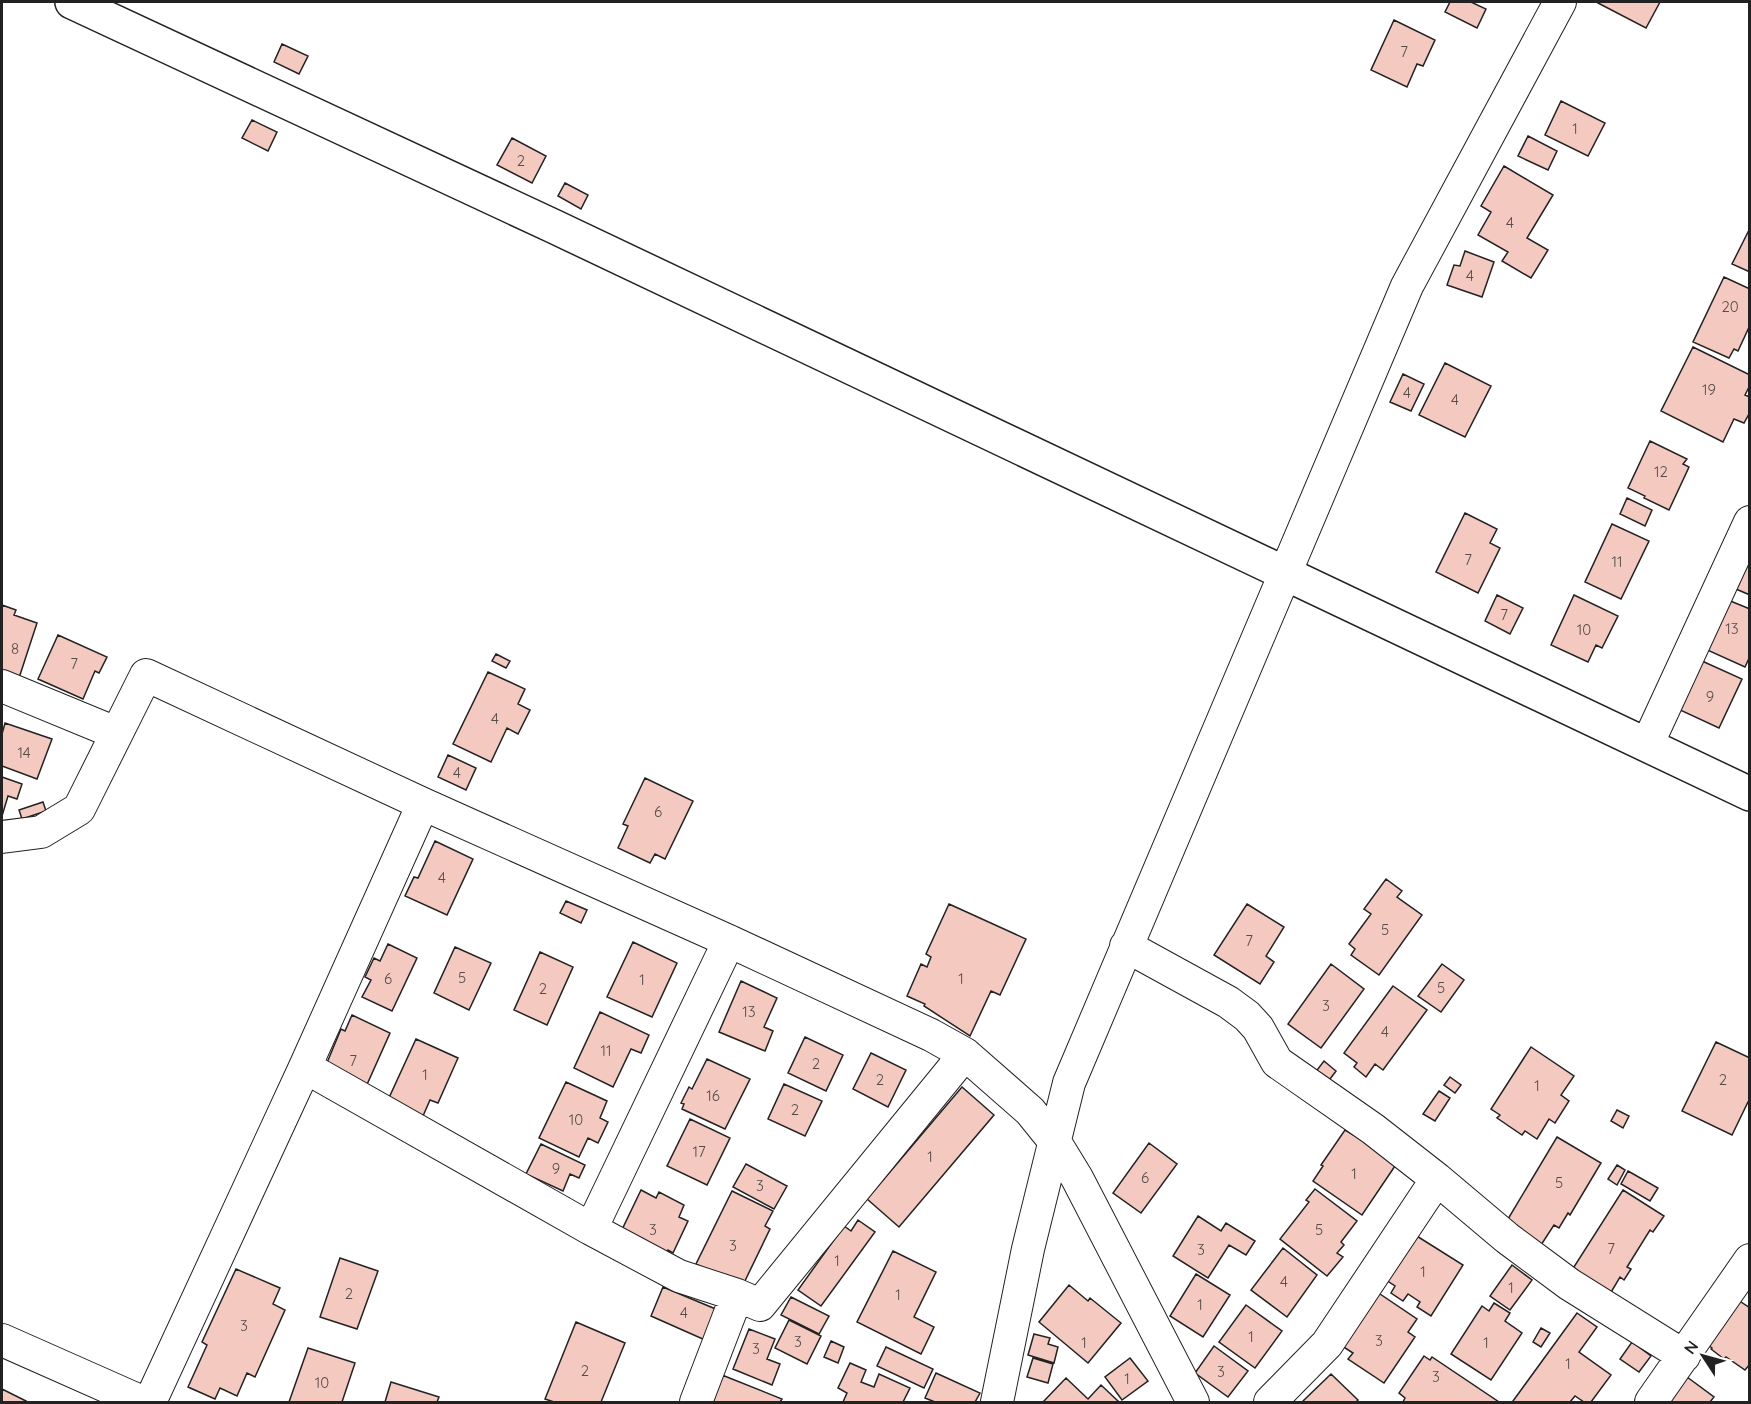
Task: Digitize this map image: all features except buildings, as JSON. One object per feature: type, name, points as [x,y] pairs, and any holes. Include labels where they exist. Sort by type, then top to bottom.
[{"type":"street","points":[[72,2],[553,226],[1647,745],[1747,788]]},
{"type":"street","points":[[997,1402],[1028,1249],[1069,1083],[1407,286],[1560,2]]},
{"type":"street","points":[[1647,745],[1749,522]]},
{"type":"street","points":[[2,837],[41,832],[79,809],[146,675],[931,1035],[965,1054],[1030,1111],[1055,1142],[1077,1178],[1193,1402]]},
{"type":"street","points":[[2,686],[116,733]]},
{"type":"street","points":[[150,1402],[305,1067],[423,804]]},
{"type":"street","points":[[591,1229],[729,941]]},
{"type":"street","points":[[1126,946],[1238,1009],[1258,1028],[1277,1062],[1373,1130],[1437,1179],[1507,1238],[1569,1284],[1684,1356]]},
{"type":"street","points":[[305,1067],[591,1229],[679,1276],[760,1305],[965,1054]]},
{"type":"street","points":[[1270,1402],[1327,1344],[1437,1179]]},
{"type":"street","points":[[1651,1402],[1749,1260]]},
{"type":"street","points":[[696,1402],[737,1295]]},
{"type":"street","points":[[2,1340],[142,1402]]}]
